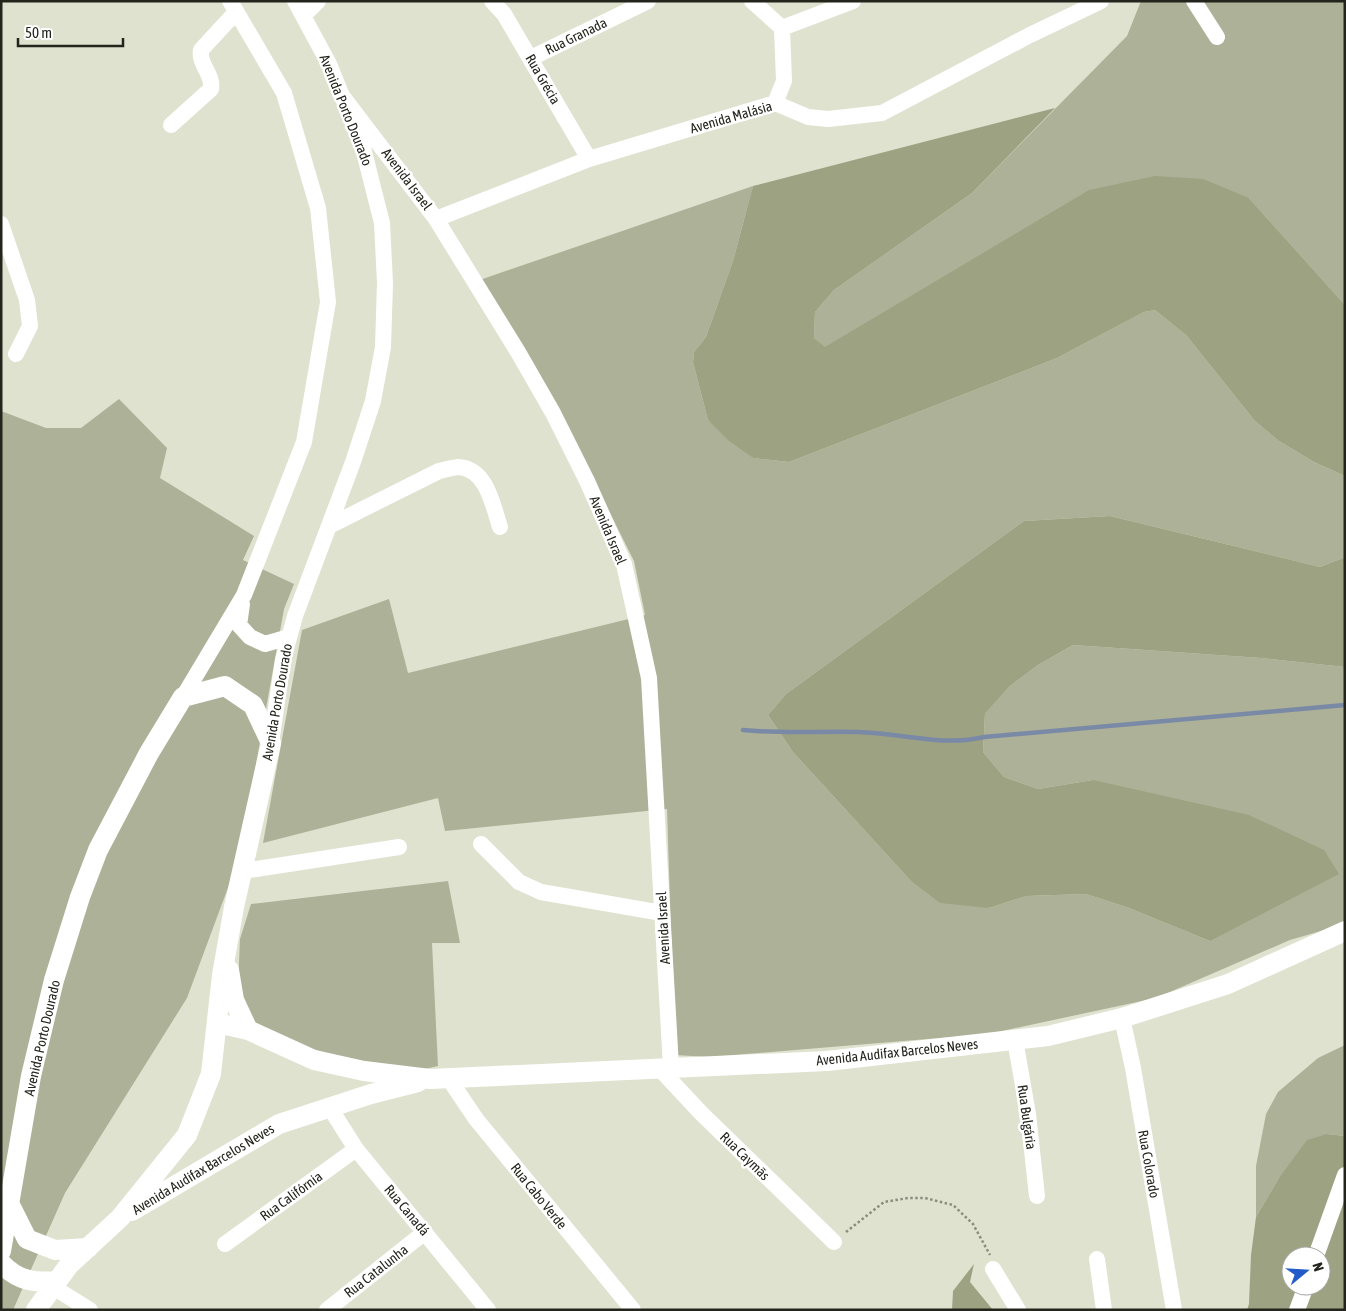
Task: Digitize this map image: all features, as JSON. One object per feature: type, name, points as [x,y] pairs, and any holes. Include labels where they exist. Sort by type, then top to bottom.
[{"type":"main road","points":[[183,697],[224,686],[253,705],[271,743]]},
{"type":"main road","name":"Avenida Porto Dourado","points":[[1,1251],[31,1076],[54,980],[80,897],[98,850],[149,753],[183,697]]},
{"type":"main road","name":"Avenida Porto Dourado","points":[[36,1310],[69,1265],[120,1218],[187,1135],[211,1074],[222,976],[234,908],[271,743]]},
{"type":"main road","points":[[234,908],[229,972],[234,1000],[248,1030]]},
{"type":"main road","name":"Avenida Audifax Barcelos Neves","points":[[217,1023],[248,1030],[314,1060],[364,1071],[439,1079],[665,1067],[827,1061],[1048,1036],[1122,1018],[1228,984],[1345,931]]},
{"type":"main road","name":"Avenida Audifax Barcelos Neves","points":[[120,1218],[279,1124],[330,1108],[439,1079]]},
{"type":"main road","points":[[10,1205],[27,1239],[55,1250],[88,1248]]},
{"type":"main road","points":[[1,1263],[12,1275],[38,1282],[55,1284]]},
{"type":"street","name":"Avenida Porto Dourado","points":[[271,743],[282,660],[374,401],[383,347],[386,284],[382,224],[370,171],[340,93],[295,1]]},
{"type":"street","points":[[304,16],[318,1]]},
{"type":"street","name":"Rua Grécia","points":[[492,1],[504,14],[589,159]]},
{"type":"street","name":"Rua Granada","points":[[531,58],[648,1]]},
{"type":"street","points":[[752,1],[782,28],[784,81],[775,103]]},
{"type":"street","points":[[782,28],[852,1]]},
{"type":"street","name":"Avenida Malásia","points":[[436,219],[589,159],[775,103],[808,117],[828,119],[882,113],[1030,35],[1101,1]]},
{"type":"street","points":[[1194,1],[1217,37]]},
{"type":"street","name":"Avenida Porto Dourado","points":[[183,697],[244,595],[304,442],[328,302],[318,208],[284,93],[233,6]]},
{"type":"street","points":[[171,125],[211,89],[211,83],[200,56],[201,50],[233,6]]},
{"type":"street","name":"Avenida Israel","points":[[340,93],[436,219],[553,413],[587,481],[624,564],[648,678],[662,913],[665,1067]]},
{"type":"street","points":[[1,224],[27,300],[30,326],[16,354]]},
{"type":"street","points":[[329,526],[440,472],[458,467],[474,472],[486,486],[500,527]]},
{"type":"street","points":[[244,595],[239,625],[250,637],[265,644],[289,637]]},
{"type":"street","points":[[481,844],[519,882],[541,892],[662,913]]},
{"type":"street","points":[[243,871],[399,847]]},
{"type":"street","name":"Rua Colorado","points":[[1122,1018],[1133,1068],[1174,1310]]},
{"type":"street","name":"Rua Bulgária","points":[[1015,1040],[1028,1114],[1036,1196]]},
{"type":"street","name":"Rua Caymãs","points":[[665,1067],[701,1113],[834,1242]]},
{"type":"street","name":"Rua Cabo Verde","points":[[439,1079],[476,1118],[633,1310]]},
{"type":"street","name":"Rua Canadá","points":[[330,1108],[356,1149],[425,1232],[483,1308]]},
{"type":"street","name":"Rua Califórnia","points":[[225,1244],[356,1149]]},
{"type":"street","points":[[1320,1246],[1345,1175]]},
{"type":"street","name":"Rua Catalunha","points":[[327,1310],[425,1232]]},
{"type":"street","points":[[1097,1259],[1104,1310]]},
{"type":"street","points":[[992,1269],[1018,1310]]},
{"type":"street","points":[[55,1284],[90,1310]]},
{"type":"street","points":[[1298,1310],[1303,1296]]},
{"type":"path","points":[[834,1242],[884,1202],[908,1198],[925,1198],[953,1205],[972,1224],[989,1250],[992,1269]]},
{"type":"green space","points":[[1141,1],[1345,1],[1345,305],[1249,198],[825,348],[814,338],[815,312],[834,290],[972,193],[1127,36]]},
{"type":"green space","points":[[1055,108],[972,193],[834,290],[815,312],[814,338],[825,347],[1089,190],[1155,176],[1203,179],[1249,198],[1345,305],[1345,476],[1314,462],[1279,441],[1255,421],[1186,335],[1155,310],[1144,312],[1057,358],[789,462],[753,458],[728,440],[708,420],[693,362],[694,352],[706,337],[733,261],[753,186]]},
{"type":"green space","points":[[753,186],[733,261],[706,337],[694,352],[693,362],[708,420],[753,458],[789,462],[1057,358],[1144,312],[1155,310],[1186,335],[1255,421],[1279,441],[1314,462],[1345,476],[1345,555],[1343,558],[1320,567],[1110,516],[1024,521],[786,694],[768,715],[793,752],[910,880],[989,908],[1026,896],[1086,894],[1129,908],[1210,941],[1093,780],[1038,789],[1004,777],[983,752],[985,714],[1010,686],[1038,665],[1073,645],[1261,658],[1345,667],[1345,924],[1290,940],[1156,998],[988,1034],[710,1057],[675,1055],[667,809],[445,831],[438,798],[263,843],[302,630],[389,599],[408,673],[645,615],[634,561],[604,501],[474,282]]},
{"type":"green space","points":[[119,399],[167,448],[160,478],[254,536],[243,560],[294,584],[284,609],[239,858],[187,998],[65,1193],[13,1310],[1,1310],[1,411],[46,428],[81,428]]},
{"type":"green space","points":[[1110,516],[1320,567],[1343,558],[1345,555],[1345,667],[1261,658],[1073,645],[1038,665],[1010,686],[985,714],[983,752],[1004,777],[1038,789],[1093,780],[1249,815],[1324,850],[1339,874],[1210,941],[1129,908],[1086,894],[1026,896],[989,908],[940,903],[910,880],[793,752],[768,715],[786,694],[1024,521]]},
{"type":"green space","points":[[448,881],[460,943],[432,943],[438,1066],[416,1071],[356,1060],[300,1046],[254,1022],[238,986],[240,939],[251,904]]},
{"type":"green space","points":[[1345,1045],[1345,1136],[1327,1134],[1279,1178],[1256,1217],[1256,1166],[1266,1114],[1278,1092],[1318,1058]]},
{"type":"green space","points":[[1327,1134],[1345,1136],[1345,1310],[1247,1310],[1256,1217],[1279,1178],[1307,1140]]},
{"type":"green space","points":[[974,1264],[970,1282],[993,1310],[952,1310],[953,1291]]},
{"type":"waterway","points":[[743,730],[858,732],[952,741],[1345,705]]}]
